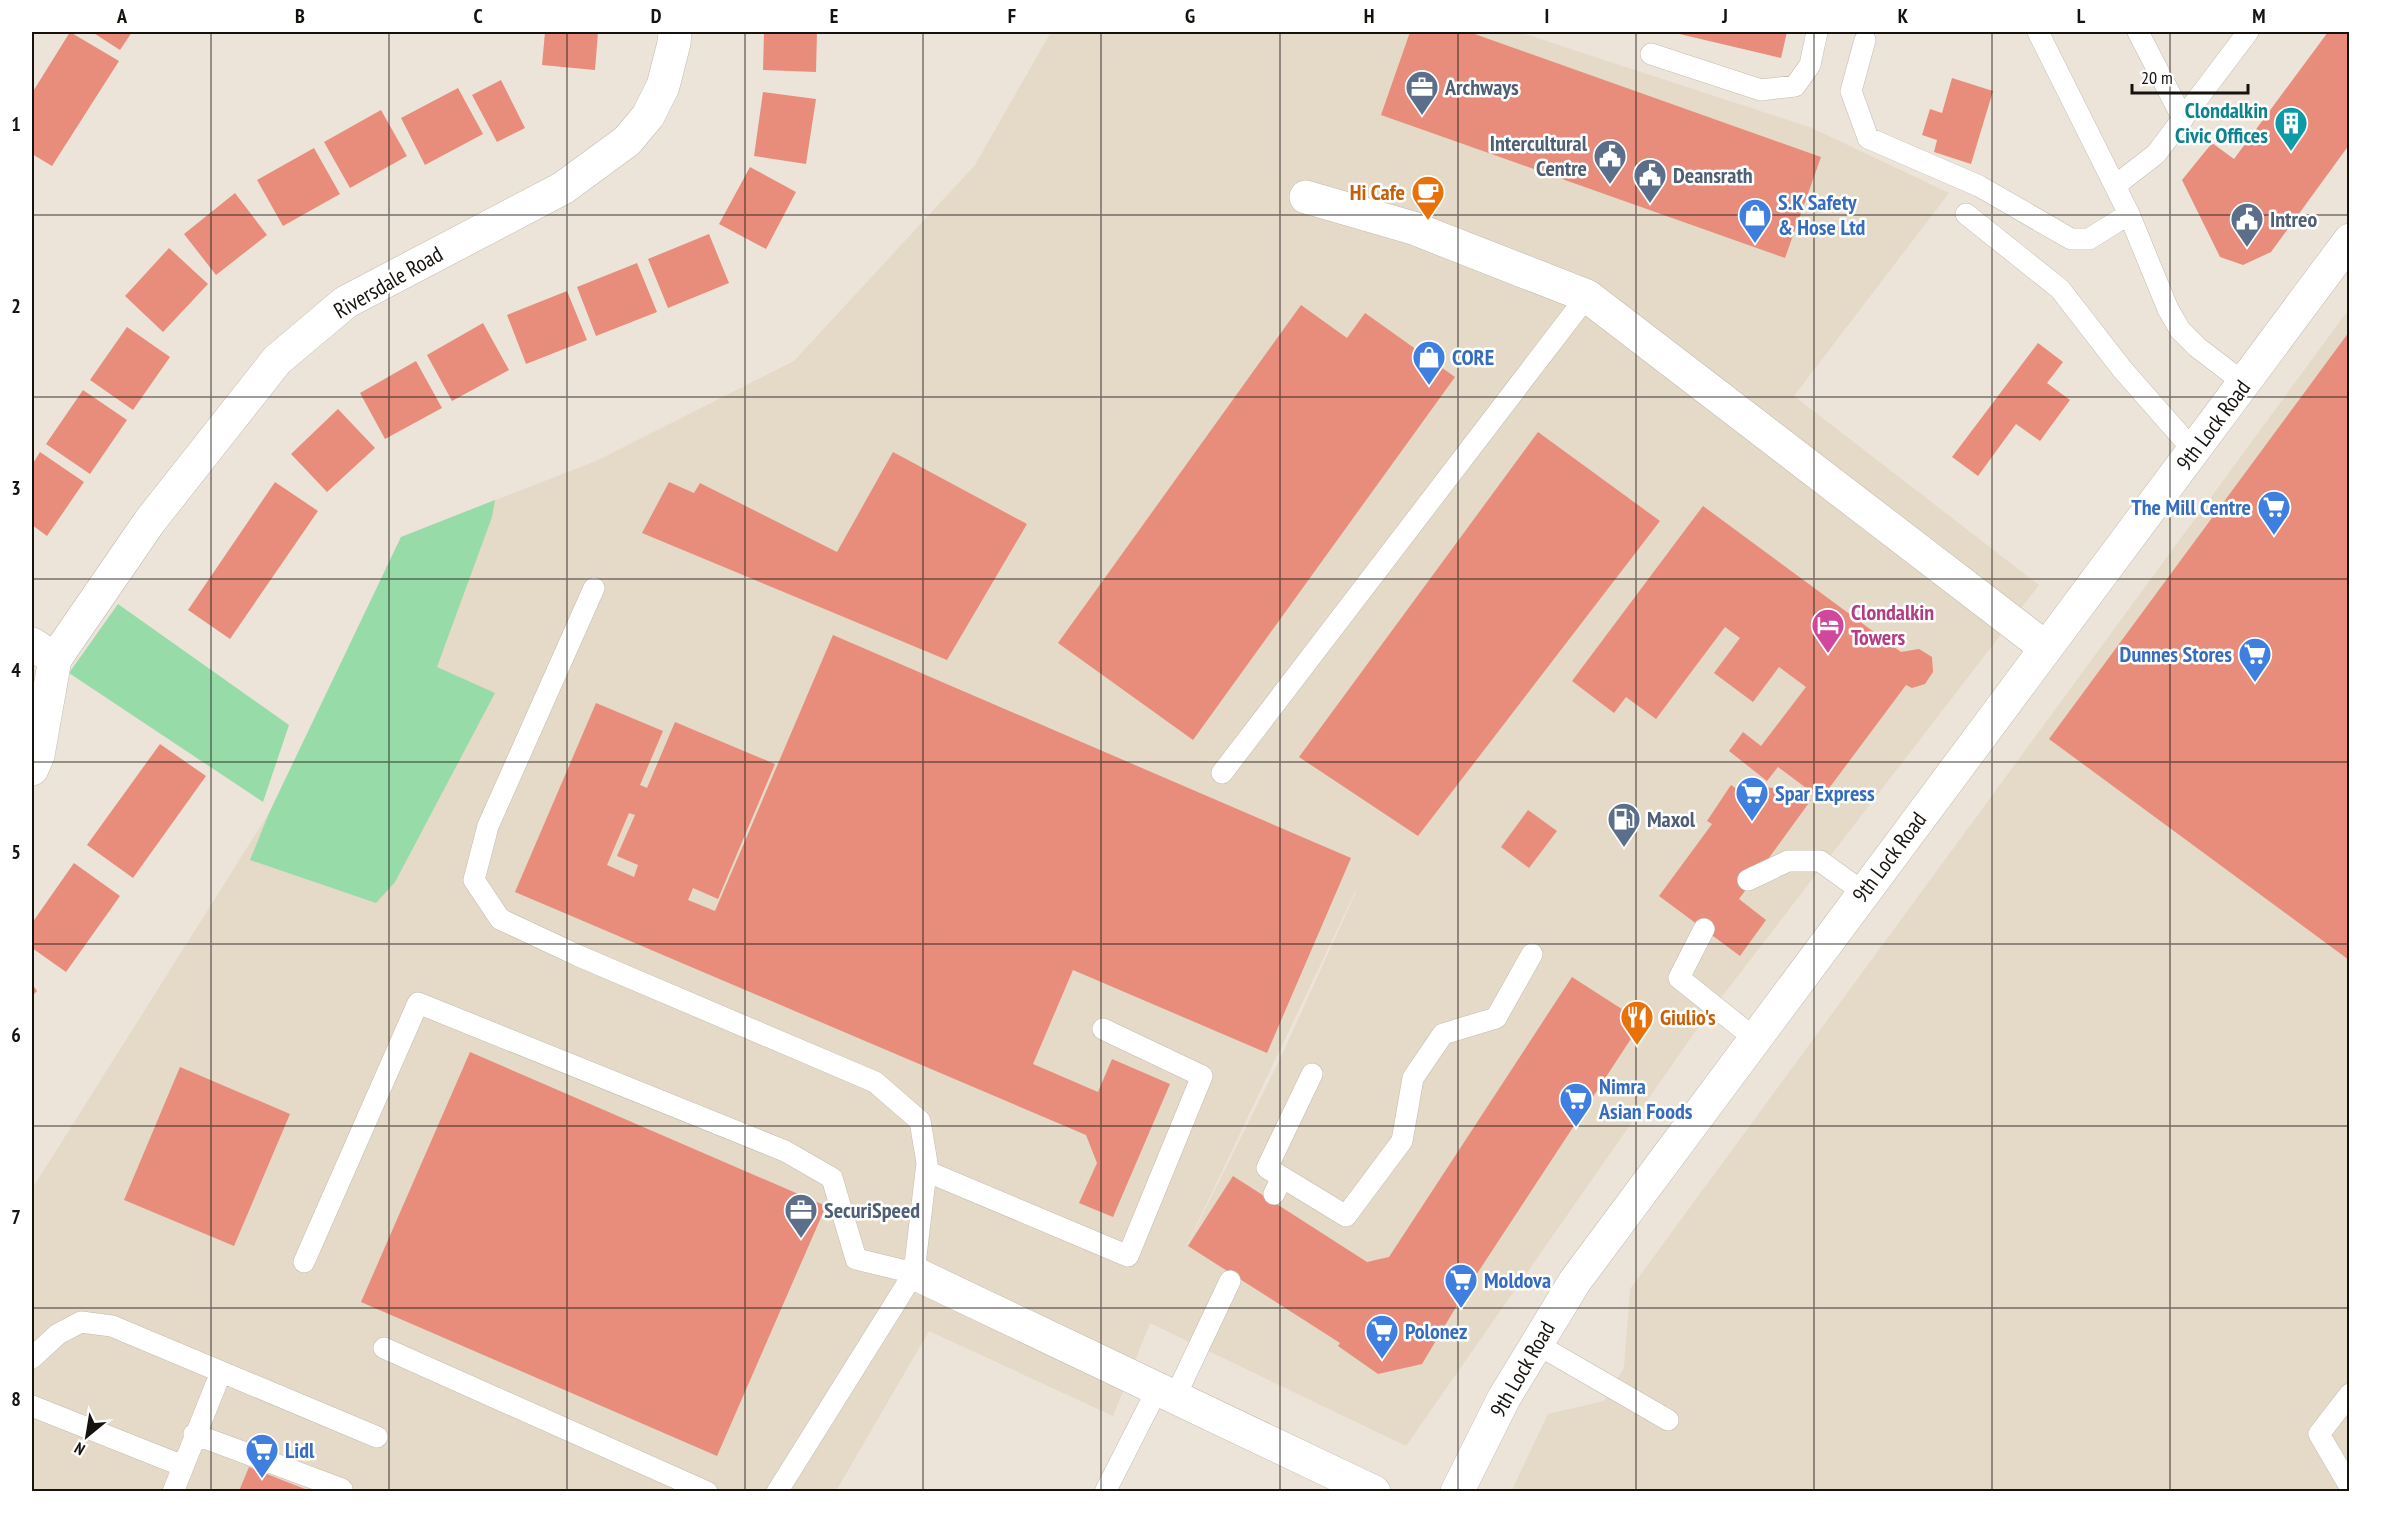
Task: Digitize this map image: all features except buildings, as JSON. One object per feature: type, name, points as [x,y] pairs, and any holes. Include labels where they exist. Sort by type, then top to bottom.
[{"type":"street","name":"Riversdale Road","points":[[43,651],[150,521],[277,360],[346,302],[562,188],[627,141],[648,116],[663,86],[675,32]]},
{"type":"street","points":[[1306,197],[1413,228],[1587,296],[2046,648]]},
{"type":"street","name":"9th Lock Road","points":[[1457,1491],[1476,1450],[1535,1344],[1575,1281],[2349,240]]},
{"type":"street","points":[[32,769],[38,755],[43,651]]},
{"type":"street","points":[[914,1273],[1374,1491]]},
{"type":"lane","points":[[1651,54],[1761,90],[1795,86],[1810,65],[1817,32]]},
{"type":"lane","points":[[2038,32],[2116,185],[2168,309],[2180,330],[2211,359],[2244,383]]},
{"type":"lane","points":[[2138,32],[2182,119]]},
{"type":"lane","points":[[2116,185],[2156,154],[2248,32]]},
{"type":"lane","points":[[1865,40],[1851,91],[1868,138],[1979,186],[2071,239],[2089,239],[2129,214]]},
{"type":"lane","points":[[1966,214],[2060,289],[2122,369],[2194,451]]},
{"type":"lane","points":[[1222,773],[1587,296]]},
{"type":"lane","points":[[594,588],[488,826],[474,880],[500,919],[579,956],[875,1082],[920,1120],[926,1171],[914,1273],[777,1491]]},
{"type":"lane","points":[[1748,880],[1788,861],[1820,861],[1863,892]]},
{"type":"lane","points":[[1704,929],[1679,978],[1754,1038]]},
{"type":"lane","points":[[1312,1074],[1266,1168],[1278,1186],[1346,1216],[1402,1141],[1413,1078],[1443,1034],[1497,1018],[1532,954]]},
{"type":"lane","points":[[304,1262],[418,1003],[785,1151],[832,1178],[856,1259],[914,1273]]},
{"type":"lane","points":[[926,1171],[1128,1256],[1202,1076],[1103,1029]]},
{"type":"lane","points":[[1105,1491],[1167,1393],[1230,1281]]},
{"type":"lane","points":[[32,1358],[58,1334],[81,1322],[112,1326],[377,1437]]},
{"type":"lane","points":[[1535,1344],[1668,1420]]},
{"type":"lane","points":[[384,1348],[707,1491]]},
{"type":"lane","points":[[173,1491],[220,1372]]},
{"type":"lane","points":[[2349,1394],[2319,1434],[2349,1486]]},
{"type":"lane","points":[[32,1406],[183,1466]]},
{"type":"lane","points":[[194,1434],[342,1489]]},
{"type":"shaded area","points":[[1051,32],[1519,32],[1812,128],[1949,193],[1794,396],[2039,585],[1697,1029],[1406,1446],[1150,1323],[1113,1416],[929,1331],[836,1491],[32,1491],[32,1189],[274,805],[401,537],[596,461],[794,361],[975,165]],"holes":[[[1356,892],[1280,1059],[1175,1270]]]},
{"type":"shaded area","points":[[2349,309],[2349,1491],[1511,1492],[1548,1414],[1604,1401],[1624,1368],[1630,1289]]},
{"type":"green space","points":[[495,500],[492,517],[437,667],[495,693],[395,882],[376,903],[250,860],[270,811],[401,537]]},
{"type":"green space","points":[[118,604],[289,725],[263,802],[69,673]]},
{"type":"place","name":"Archways","points":[[1422,116]]},
{"type":"place","name":"Clondalkin Civic Offices","points":[[2291,152]]},
{"type":"place","name":"Intercultural Centre","points":[[1610,185]]},
{"type":"place","name":"Deansrath","points":[[1650,204]]},
{"type":"place","name":"Hi Cafe","points":[[1428,221]]},
{"type":"place","name":"S.K Safety & Hose Ltd","points":[[1755,244]]},
{"type":"place","name":"Intreo","points":[[2247,248]]},
{"type":"place","name":"CORE","points":[[1429,386]]},
{"type":"place","name":"The Mill Centre","points":[[2274,536]]},
{"type":"place","name":"Clondalkin Towers","points":[[1828,654]]},
{"type":"place","name":"Dunnes Stores","points":[[2255,683]]},
{"type":"place","name":"Spar Express","points":[[1752,822]]},
{"type":"place","name":"Maxol","points":[[1624,848]]},
{"type":"place","name":"Giulio's","points":[[1637,1046]]},
{"type":"place","name":"Nimra Asian Foods","points":[[1576,1128]]},
{"type":"place","name":"SecuriSpeed","points":[[801,1239]]},
{"type":"place","name":"Moldova","points":[[1461,1309]]},
{"type":"place","name":"Polonez","points":[[1382,1360]]},
{"type":"place","name":"Lidl","points":[[262,1479]]}]
